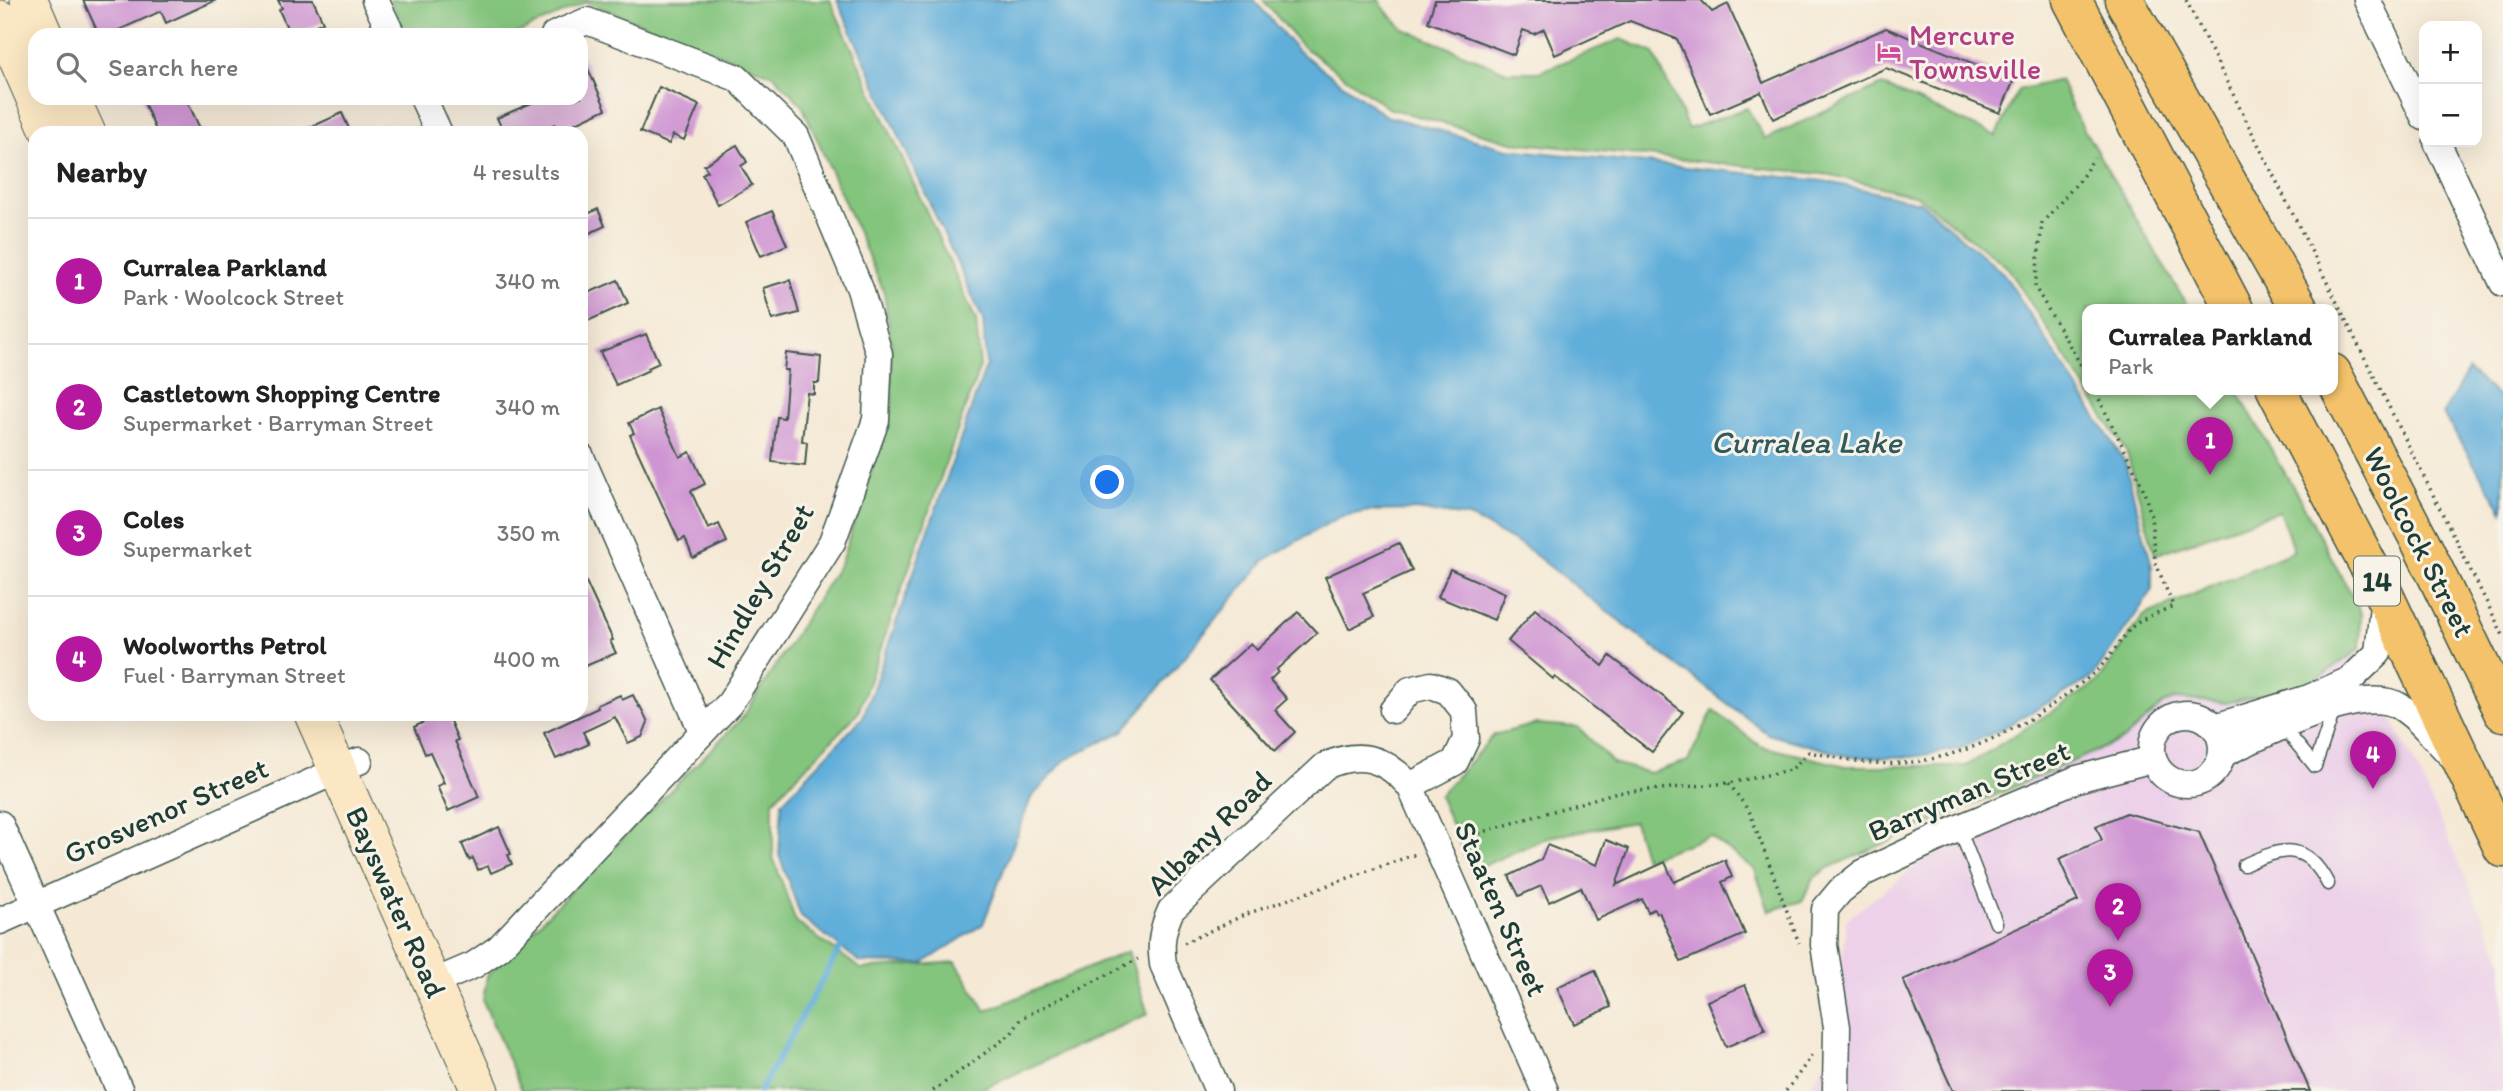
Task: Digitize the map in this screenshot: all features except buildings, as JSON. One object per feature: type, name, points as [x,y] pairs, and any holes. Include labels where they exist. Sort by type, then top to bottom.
[{"type":"main road","points":[[29,0],[41,28]]},
{"type":"main road","points":[[2072,0],[2231,304]]},
{"type":"main road","points":[[2124,0],[2296,304]]},
{"type":"main road","points":[[0,19],[28,83]]},
{"type":"main road","points":[[38,105],[47,126]]},
{"type":"main road","points":[[74,105],[84,126]]},
{"type":"main road","name":"Woolcock Street","points":[[2338,383],[2421,543],[2503,712]]},
{"type":"main road","name":"Woolcock Street","points":[[2279,395],[2384,595],[2503,848]]},
{"type":"main road","name":"Bayswater Road","points":[[318,721],[348,765],[442,979],[503,1091]]},
{"type":"main road","name":"Bayswater Road","points":[[340,721],[348,765]]},
{"type":"main road","name":"Bayswater Road","points":[[442,979],[480,1091]]},
{"type":"street","points":[[375,0],[389,28]]},
{"type":"street","points":[[2367,0],[2419,107]]},
{"type":"street","name":"Hindley Street","points":[[442,979],[474,965],[499,948],[730,703],[832,542],[876,420],[879,354],[860,289],[796,136],[737,78],[587,21],[570,28]]},
{"type":"street","points":[[426,105],[436,126]]},
{"type":"street","points":[[2439,147],[2503,283]]},
{"type":"street","points":[[588,473],[702,731]]},
{"type":"street","points":[[2215,727],[2309,698],[2350,680],[2378,653],[2384,595]]},
{"type":"street","points":[[1393,710],[1410,690],[1431,685],[1448,691],[1464,711],[1466,739],[1455,762],[1410,786]]},
{"type":"street","points":[[2222,754],[2335,707],[2365,700],[2397,704],[2415,718],[2471,776]]},
{"type":"street","points":[[2182,713],[2206,719],[2215,727],[2220,735],[2222,754],[2219,764],[2206,779],[2186,784],[2165,777],[2153,759],[2151,747],[2161,724],[2182,713]]},
{"type":"street","name":"Albany Road","points":[[1218,1091],[1163,964],[1161,951],[1164,927],[1171,910],[1325,766],[1343,758],[1364,758],[1385,763]]},
{"type":"street","name":"Barryman Street","points":[[1836,1091],[1837,1027],[1824,945],[1825,909],[1840,891],[1863,873],[1959,828],[2077,779],[2153,759]]},
{"type":"street","name":"Staaten Street","points":[[1385,763],[1410,786],[1545,1091]]},
{"type":"street","name":"Grosvenor Street","points":[[0,921],[348,765]]},
{"type":"street","points":[[0,824],[120,1091]]},
{"type":"street","points":[[1836,1091],[1845,1091]]},
{"type":"lane","points":[[2283,727],[2315,766],[2335,707]]},
{"type":"lane","points":[[1959,828],[1996,923]]},
{"type":"lane","points":[[2244,865],[2268,854],[2289,851],[2311,858],[2328,884]]},
{"type":"path","points":[[2186,0],[2338,304]]},
{"type":"path","points":[[2082,367],[2035,286],[2042,223],[2080,180],[2094,158]]},
{"type":"path","points":[[2338,304],[2503,635]]},
{"type":"path","points":[[933,1091],[1011,1034],[1021,1018],[1149,953],[1173,948],[1244,915],[1437,846],[1614,793],[1729,783],[1792,769],[1809,752],[1873,763],[1944,757],[1979,746],[2020,723],[2067,693],[2105,663],[2133,626],[2174,606],[2155,561],[2151,515],[2142,485],[2097,395]]},
{"type":"path","points":[[1729,783],[1750,813],[1799,944]]},
{"type":"path","points":[[1786,1091],[1809,1060],[1812,1050]]},
{"type":"shaded area","points":[[2333,606],[2417,768],[2503,962],[2503,1091],[1807,1091],[1830,1055],[1847,919],[2162,678]]},
{"type":"green space","points":[[390,0],[830,0],[976,320],[980,366],[858,713],[773,801],[773,857],[796,922],[861,969],[956,962],[986,1011],[1128,951],[1148,1014],[977,1091],[522,1091],[483,1001],[487,976],[743,717],[841,562],[892,408],[891,341],[884,292],[802,105],[774,75],[586,2],[529,28],[404,28]]},
{"type":"green space","points":[[1263,0],[1380,0],[1383,8],[1404,29],[1507,72],[1539,72],[1621,39],[1654,53],[1688,129],[1747,108],[1765,139],[1882,85],[1996,136],[2018,90],[2060,80],[2075,114],[2186,304],[2082,304],[2082,383],[2008,268],[1917,196],[1831,175],[1512,142],[1388,108],[1301,45]]},
{"type":"green space","points":[[2090,395],[2240,395],[2299,497],[2361,613],[2360,649],[2311,683],[2226,703],[2175,699],[2163,704],[2124,739],[1828,868],[1814,878],[1802,901],[1769,911],[1755,870],[1710,836],[1645,859],[1634,822],[1548,837],[1472,871],[1439,796],[1494,735],[1536,724],[1578,727],[1613,763],[1650,773],[1688,761],[1713,710],[1760,746],[1846,766],[1966,766],[2098,682],[2143,616],[2294,551],[2279,511],[2155,555],[2127,453]]},
{"type":"water","name":"Curralea Lake","points":[[837,0],[1254,0],[1297,50],[1386,116],[1508,149],[1824,181],[1920,202],[2004,274],[2125,462],[2152,566],[2152,591],[2092,678],[1999,730],[1959,749],[1912,757],[1851,757],[1768,734],[1525,547],[1469,517],[1415,510],[1369,511],[1339,517],[1265,560],[1123,731],[1065,760],[1031,798],[983,924],[922,964],[860,962],[801,917],[779,855],[782,802],[863,717],[986,366],[983,320]]},
{"type":"water","points":[[2468,370],[2503,401],[2503,511],[2443,414]]},
{"type":"waterway","points":[[760,1091],[842,945]]},
{"type":"place","name":"Mercure Townsville","points":[[1889,52]]},
{"type":"place","name":"Curralea Parkland","points":[[2210,475]]},
{"type":"place","name":"Woolworths Petrol","points":[[2373,789]]},
{"type":"place","name":"Castletown Shopping Centre","points":[[2118,941]]},
{"type":"place","name":"Coles","points":[[2110,1007]]}]
